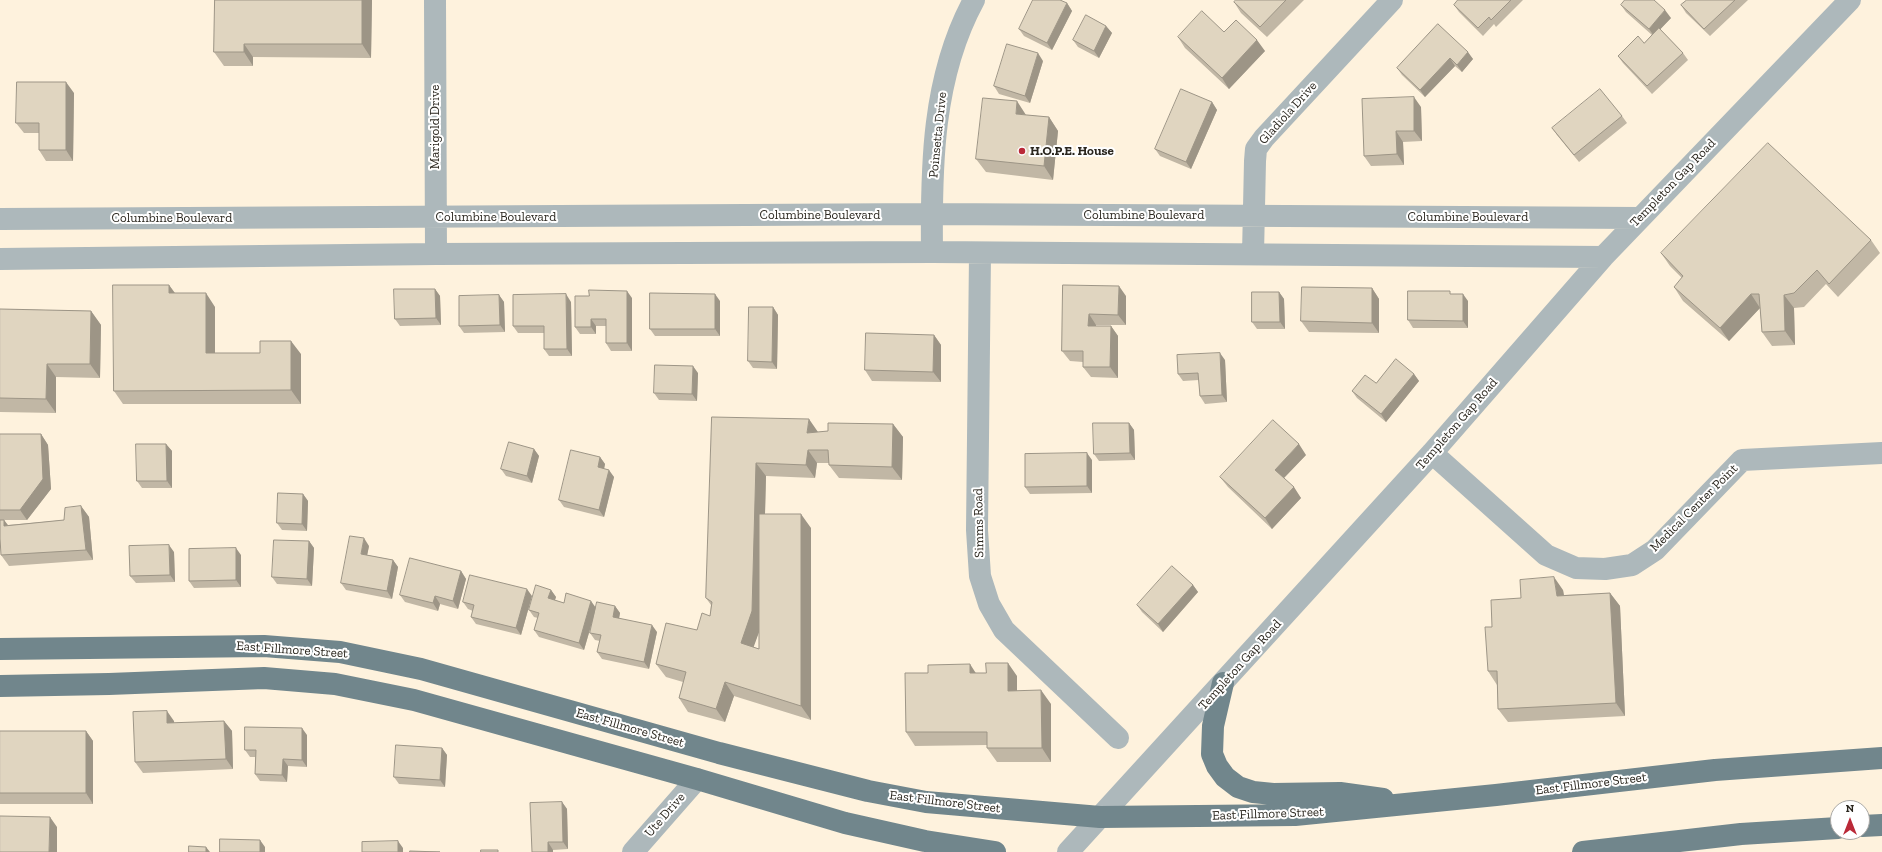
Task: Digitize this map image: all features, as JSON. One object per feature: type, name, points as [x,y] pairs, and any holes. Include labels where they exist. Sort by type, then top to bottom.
[{"type":"main road","name":"East Fillmore Street","points":[[0,649],[264,646],[340,652],[422,669],[719,753],[868,790],[926,802],[1100,817],[1295,816],[1715,770],[1882,758]]},
{"type":"main road","points":[[0,686],[264,678],[335,684],[414,700],[697,779],[844,823],[925,841],[995,852]]},
{"type":"main road","points":[[1223,683],[1213,726],[1212,754],[1225,777],[1238,788],[1253,792],[1273,794],[1340,793],[1418,803]]},
{"type":"main road","points":[[1870,825],[1882,824]]},
{"type":"main road","points":[[1583,852],[1741,834],[1830,828]]},
{"type":"street","name":"Marigold Drive","points":[[436,0],[434,218],[436,254]]},
{"type":"street","name":"Poinsetta Drive","points":[[932,252],[934,145],[940,97],[955,42],[974,0]]},
{"type":"street","name":"Gladiola Drive","points":[[1254,254],[1256,149],[1264,138],[1392,0]]},
{"type":"street","name":"Templeton Gap Road","points":[[1068,852],[1432,453],[1603,257],[1850,0]]},
{"type":"street","name":"Columbine Boulevard","points":[[0,218],[434,218],[932,214],[1640,218]]},
{"type":"street","points":[[0,259],[436,254],[932,252],[980,254],[1254,254],[1603,257]]},
{"type":"street","name":"Simms Road","points":[[980,254],[977,530],[980,576],[989,604],[1004,630],[1118,738]]},
{"type":"street","name":"Medical Center Point","points":[[1432,453],[1546,555],[1576,568],[1605,570],[1632,565],[1655,550],[1742,460],[1882,453]]},
{"type":"street","name":"Ute Drive","points":[[633,852],[697,779]]},
{"type":"building","points":[[215,0],[362,0],[362,44],[244,44],[244,52],[214,52]]},
{"type":"building","points":[[1033,0],[1060,0],[1067,3],[1047,43],[1019,29]]},
{"type":"building","points":[[1236,0],[1286,0],[1260,27],[1234,2]]},
{"type":"building","points":[[1458,0],[1511,0],[1491,20],[1489,17],[1478,28],[1454,5]]},
{"type":"building","points":[[1625,0],[1654,0],[1665,10],[1649,29],[1621,5]]},
{"type":"building","points":[[1687,0],[1735,0],[1704,29],[1681,5]]},
{"type":"building","points":[[1202,11],[1224,32],[1236,20],[1257,40],[1222,78],[1178,37]]},
{"type":"building","points":[[1086,15],[1106,26],[1094,51],[1073,40]]},
{"type":"building","points":[[1438,24],[1468,52],[1457,65],[1450,58],[1420,90],[1397,68]]},
{"type":"building","points":[[1659,28],[1683,53],[1647,86],[1618,56],[1638,36],[1644,43]]},
{"type":"building","points":[[1007,44],[1038,53],[1025,96],[994,86]]},
{"type":"building","points":[[17,82],[66,82],[66,150],[39,150],[39,123],[16,123]]},
{"type":"building","points":[[1181,89],[1212,102],[1186,162],[1155,149]]},
{"type":"building","points":[[1600,89],[1622,116],[1574,155],[1552,128]]},
{"type":"building","points":[[1414,97],[1414,131],[1396,131],[1397,154],[1364,156],[1362,99]]},
{"type":"building","name":"H.O.P.E. House","points":[[983,98],[1017,101],[1016,114],[1049,117],[1044,166],[976,159]]},
{"type":"building","points":[[1768,143],[1871,240],[1829,284],[1817,270],[1794,293],[1784,295],[1785,331],[1762,332],[1759,294],[1751,294],[1720,328],[1674,287],[1683,276],[1661,253]]},
{"type":"building","points":[[113,285],[169,285],[169,293],[206,293],[206,353],[260,353],[260,341],[291,341],[291,390],[114,391]]},
{"type":"building","points":[[1063,285],[1119,286],[1118,315],[1089,314],[1088,326],[1111,326],[1110,367],[1083,367],[1083,351],[1062,351]]},
{"type":"building","points":[[1302,287],[1372,288],[1372,323],[1301,321]]},
{"type":"building","points":[[394,289],[435,289],[436,318],[395,319]]},
{"type":"building","points":[[589,290],[627,291],[627,343],[606,343],[606,319],[591,319],[591,327],[575,327],[575,296],[589,296]]},
{"type":"building","points":[[1408,291],[1450,291],[1450,294],[1463,294],[1463,321],[1408,320]]},
{"type":"building","points":[[1252,292],[1279,292],[1280,322],[1252,322]]},
{"type":"building","points":[[650,293],[715,294],[715,329],[650,329]]},
{"type":"building","points":[[566,294],[567,349],[544,349],[544,326],[513,326],[513,295]]},
{"type":"building","points":[[499,295],[500,325],[459,326],[459,296]]},
{"type":"building","points":[[749,307],[773,307],[772,362],[748,361]]},
{"type":"building","points":[[0,309],[91,311],[90,364],[47,364],[46,399],[0,398]]},
{"type":"building","points":[[866,333],[934,335],[933,372],[865,370]]},
{"type":"building","points":[[1220,353],[1222,395],[1200,396],[1198,373],[1178,374],[1177,355]]},
{"type":"building","points":[[1396,359],[1414,374],[1381,414],[1352,391],[1365,375],[1376,383]]},
{"type":"building","points":[[655,365],[693,366],[692,394],[654,393]]},
{"type":"building","points":[[712,417],[809,419],[807,433],[828,431],[828,423],[893,424],[892,467],[829,465],[828,450],[808,450],[806,465],[756,463],[752,611],[741,643],[759,649],[759,514],[801,514],[801,706],[725,682],[716,709],[679,698],[686,672],[656,664],[666,623],[697,630],[702,613],[710,616],[712,602],[706,598]]},
{"type":"building","points":[[1273,420],[1299,444],[1275,470],[1294,487],[1265,518],[1220,477]]},
{"type":"building","points":[[1093,423],[1129,423],[1130,453],[1094,454]]},
{"type":"building","points":[[0,434],[41,434],[43,479],[20,510],[0,510]]},
{"type":"building","points":[[509,442],[534,449],[527,476],[501,469]]},
{"type":"building","points":[[136,444],[166,444],[167,481],[137,481]]},
{"type":"building","points":[[571,450],[600,457],[598,467],[609,470],[599,510],[559,500]]},
{"type":"building","points":[[1087,453],[1087,486],[1025,487],[1025,454]]},
{"type":"building","points":[[278,493],[303,494],[302,524],[277,523]]},
{"type":"building","points":[[81,506],[86,550],[1,555],[0,520],[4,520],[4,526],[64,520],[65,508]]},
{"type":"building","points":[[350,536],[364,538],[361,554],[393,560],[387,591],[341,583]]},
{"type":"building","points":[[274,540],[309,541],[307,579],[272,577]]},
{"type":"building","points":[[169,545],[170,575],[130,576],[129,546]]},
{"type":"building","points":[[236,548],[236,580],[189,581],[189,549]]},
{"type":"building","points":[[410,558],[461,571],[453,601],[435,596],[433,603],[400,595]]},
{"type":"building","points":[[1172,566],[1193,585],[1158,624],[1137,605]]},
{"type":"building","points":[[470,575],[527,589],[516,628],[471,617],[474,605],[463,602]]},
{"type":"building","points":[[1554,577],[1557,596],[1610,593],[1616,703],[1498,709],[1497,671],[1488,671],[1485,627],[1492,627],[1491,600],[1521,598],[1520,580]]},
{"type":"building","points":[[536,585],[551,590],[548,598],[564,603],[566,593],[591,601],[579,643],[534,630],[539,613],[529,610]]},
{"type":"building","points":[[597,602],[615,606],[613,617],[652,625],[644,662],[597,652],[601,635],[590,633]]},
{"type":"building","points":[[986,663],[1008,663],[1008,691],[1041,690],[1042,748],[987,748],[987,732],[906,732],[905,673],[928,673],[928,665],[970,664],[970,673],[986,673]]},
{"type":"building","points":[[167,711],[167,723],[224,721],[226,759],[135,762],[133,712]]},
{"type":"building","points":[[245,727],[302,728],[302,760],[283,759],[282,775],[255,774],[256,750],[245,750]]},
{"type":"building","points":[[0,731],[86,731],[86,793],[0,793]]},
{"type":"building","points":[[396,745],[442,748],[440,780],[394,777]]},
{"type":"building","points":[[562,802],[563,842],[548,842],[548,852],[532,852],[530,803]]},
{"type":"building","points":[[0,816],[50,817],[49,852],[0,852]]},
{"type":"building","points":[[220,839],[260,840],[260,852],[220,852]]},
{"type":"building","points":[[398,841],[398,852],[362,852],[362,842]]},
{"type":"building","points":[[189,846],[206,847],[206,852],[189,852]]},
{"type":"building","points":[[481,850],[498,850],[498,852],[481,852]]},
{"type":"building","points":[[410,851],[440,852],[410,852]]},
{"type":"place","name":"H.O.P.E. House","points":[[1022,151]]}]
